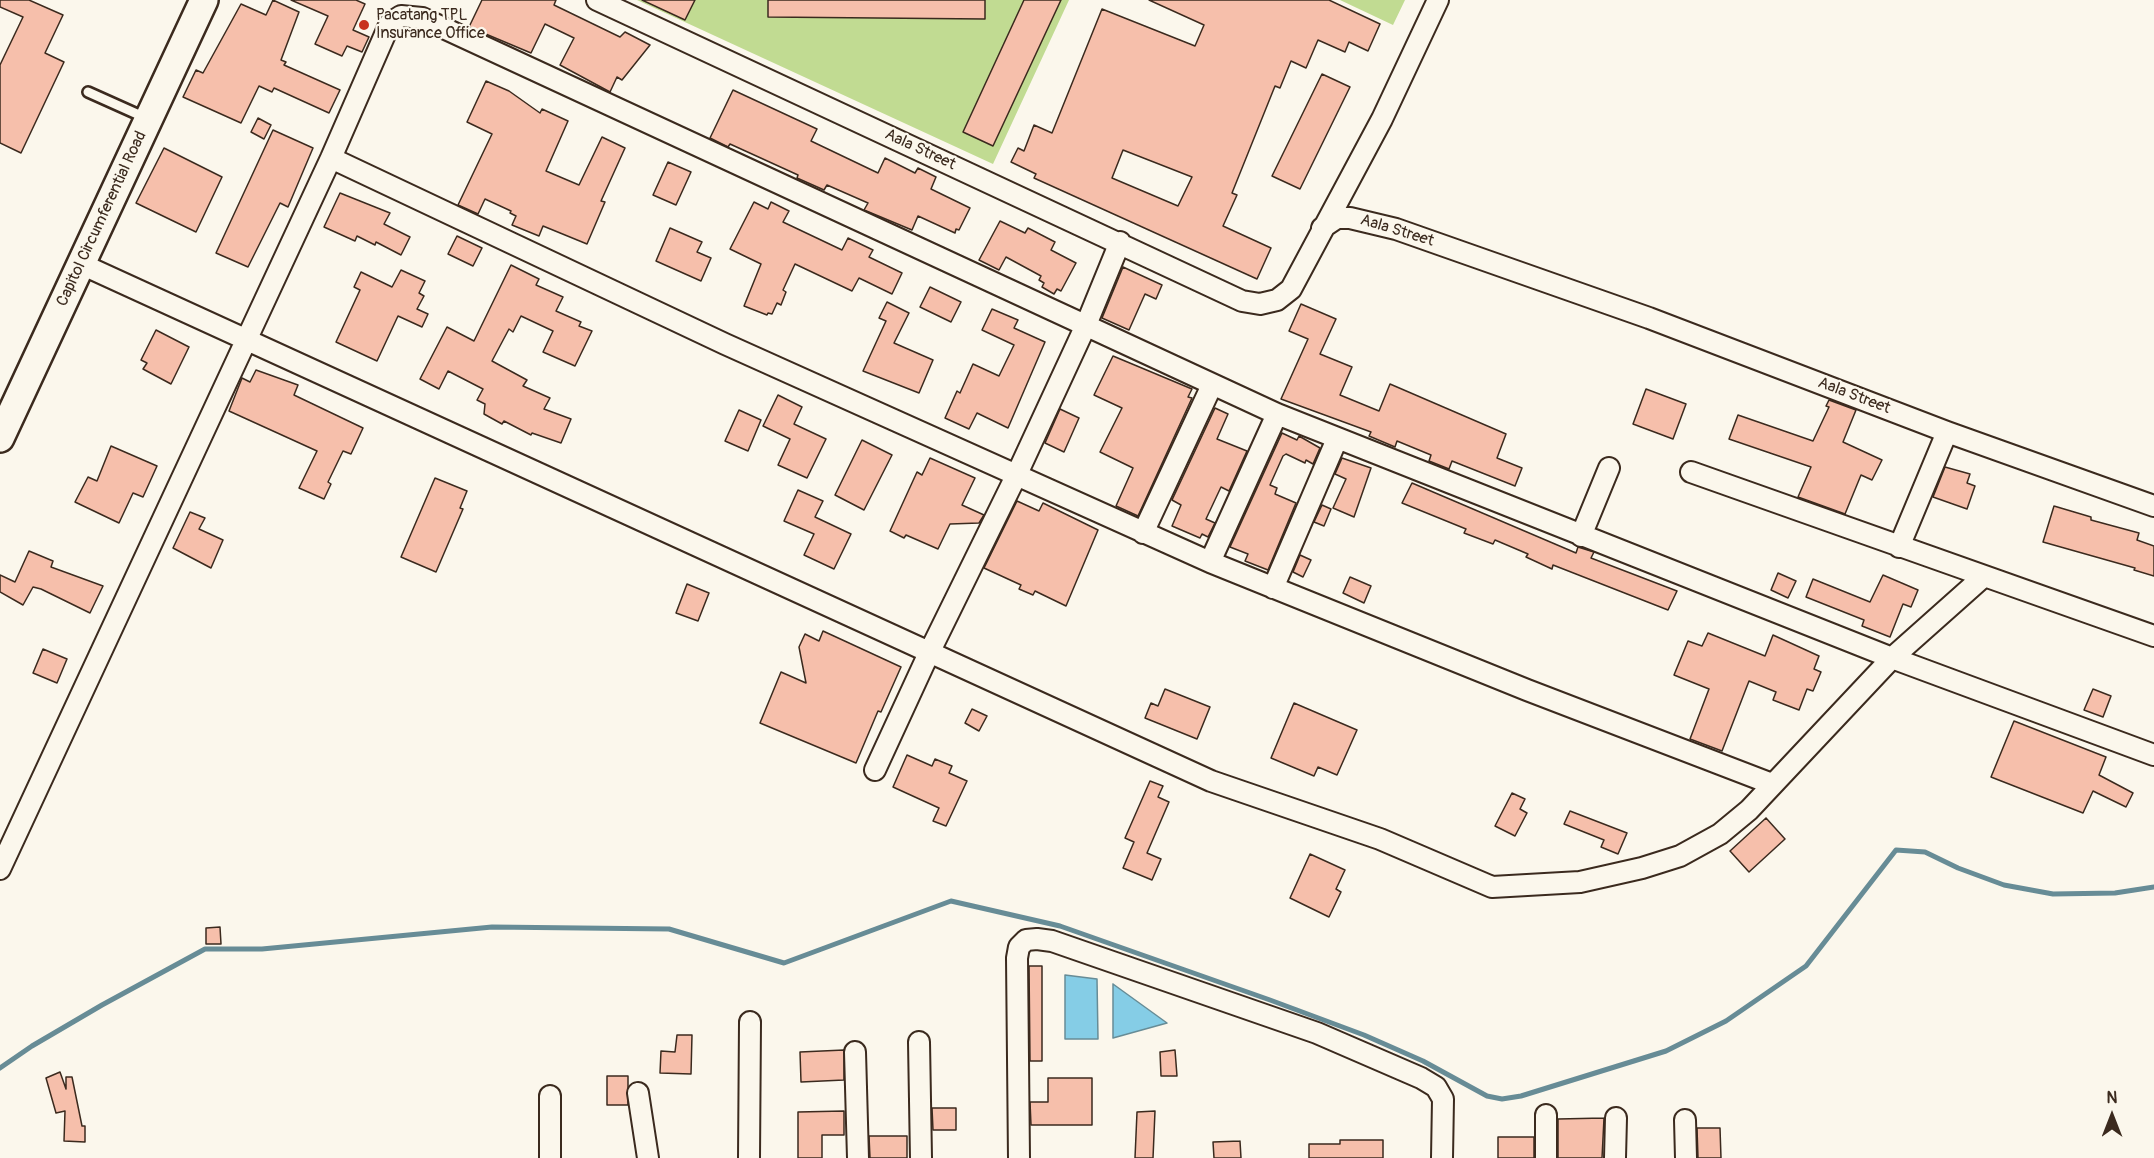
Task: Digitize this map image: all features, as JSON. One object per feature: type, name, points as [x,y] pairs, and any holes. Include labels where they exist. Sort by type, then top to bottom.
[{"type":"main road","name":"Capitol Circumferential Road","points":[[0,438],[204,0]]},
{"type":"street","name":"Aala Street","points":[[597,0],[1120,242],[1242,301],[1260,304],[1277,300],[1291,289],[1322,228],[1337,218],[1350,218],[1396,229],[1649,318],[1947,432],[2154,507]]},
{"type":"street","points":[[1322,228],[1382,119],[1438,0]]},
{"type":"street","points":[[2,862],[331,158],[390,22],[401,16],[422,18],[1277,414],[1892,658],[2154,755]]},
{"type":"street","points":[[331,158],[725,344],[1210,562],[1772,784]]},
{"type":"street","points":[[875,770],[929,653],[1017,474],[1086,325],[1120,242]]},
{"type":"street","points":[[81,264],[246,337],[1211,781],[1380,839],[1491,886],[1580,882],[1680,856],[1737,822],[1892,658],[1983,576]]},
{"type":"street","points":[[1143,532],[1212,385]]},
{"type":"street","points":[[1210,562],[1277,414]]},
{"type":"street","points":[[1899,547],[1947,432]]},
{"type":"street","points":[[1273,588],[1337,439]]},
{"type":"street","points":[[1581,536],[1609,468]]},
{"type":"street","points":[[1691,472],[2154,636]]},
{"type":"street","points":[[1019,1158],[1017,958],[1018,947],[1026,940],[1037,939],[1052,940],[1317,1033],[1421,1078],[1436,1087],[1443,1099],[1442,1158]]},
{"type":"street","points":[[749,1158],[750,1022]]},
{"type":"street","points":[[919,1042],[921,1158]]},
{"type":"street","points":[[855,1053],[858,1158]]},
{"type":"street","points":[[638,1093],[648,1158]]},
{"type":"street","points":[[550,1096],[550,1158]]},
{"type":"street","points":[[1546,1115],[1546,1158]]},
{"type":"street","points":[[1615,1158],[1616,1118]]},
{"type":"street","points":[[1685,1120],[1686,1158]]},
{"type":"lane","points":[[88,92],[148,119]]},
{"type":"green space","points":[[637,0],[1069,0],[993,164]]},
{"type":"green space","points":[[1340,0],[1405,0],[1393,25]]},
{"type":"water","points":[[1065,975],[1097,979],[1098,1039],[1065,1039]]},
{"type":"water","points":[[1113,984],[1167,1023],[1113,1038]]},
{"type":"building","points":[[0,0],[29,0],[63,15],[45,53],[64,62],[21,153],[0,143],[0,65],[23,17],[0,7]]},
{"type":"building","points":[[273,0],[299,12],[281,60],[286,62],[284,65],[340,90],[329,113],[274,88],[272,92],[259,86],[241,123],[183,97],[196,70],[203,73],[241,4],[266,15]]},
{"type":"building","points":[[291,0],[356,0],[365,4],[353,30],[369,37],[362,52],[347,46],[342,56],[315,44],[328,16]]},
{"type":"building","points":[[482,0],[556,0],[554,5],[620,37],[625,32],[650,45],[622,80],[617,77],[610,92],[560,65],[574,38],[545,24],[531,53],[469,27]]},
{"type":"building","points":[[642,0],[695,0],[685,20]]},
{"type":"building","points":[[768,0],[985,0],[985,19],[768,17]]},
{"type":"building","points":[[1024,0],[1061,0],[993,146],[963,132]]},
{"type":"building","points":[[1149,0],[1329,0],[1380,24],[1368,51],[1349,42],[1345,52],[1318,40],[1306,68],[1291,61],[1280,88],[1275,86],[1232,193],[1237,195],[1223,226],[1271,248],[1257,279],[1034,178],[1036,174],[1011,162],[1018,148],[1024,151],[1034,125],[1052,133],[1102,9],[1195,46],[1204,25]],"holes":[[[1123,150],[1192,177],[1178,206],[1112,178]]]},
{"type":"building","points":[[1322,74],[1350,87],[1300,189],[1272,176]]},
{"type":"building","points":[[486,81],[509,91],[540,113],[542,109],[568,121],[546,171],[579,185],[602,137],[625,148],[601,201],[605,202],[587,244],[543,226],[539,236],[512,225],[516,216],[510,213],[511,211],[485,199],[478,214],[458,205],[492,134],[467,122]]},
{"type":"building","points":[[733,90],[817,129],[811,141],[878,173],[885,158],[915,173],[918,168],[936,177],[931,189],[970,208],[959,230],[956,229],[955,233],[918,216],[912,230],[864,210],[868,203],[827,185],[824,190],[797,178],[798,175],[730,144],[728,147],[710,138]]},
{"type":"building","points":[[258,118],[271,125],[264,139],[251,132]]},
{"type":"building","points":[[273,130],[313,148],[288,207],[280,203],[248,267],[216,253]]},
{"type":"building","points":[[164,148],[222,177],[196,232],[136,203]]},
{"type":"building","points":[[668,162],[691,172],[676,205],[653,195]]},
{"type":"building","points":[[340,193],[390,213],[384,224],[410,237],[401,255],[376,242],[375,245],[357,236],[355,241],[324,227]]},
{"type":"building","points":[[754,202],[768,209],[771,202],[789,211],[783,222],[842,250],[848,238],[873,250],[869,257],[902,273],[892,294],[859,278],[852,291],[795,264],[783,290],[786,292],[781,305],[777,303],[772,314],[767,315],[744,306],[761,264],[730,249]]},
{"type":"building","points":[[1000,221],[1025,233],[1028,228],[1055,242],[1051,250],[1076,263],[1061,291],[1057,289],[1054,294],[1042,287],[1044,283],[1039,280],[1041,276],[1006,257],[999,270],[979,260]]},
{"type":"building","points":[[670,228],[702,242],[697,252],[711,258],[701,281],[656,261]]},
{"type":"building","points":[[457,236],[482,248],[473,266],[448,254]]},
{"type":"building","points":[[511,265],[539,279],[536,285],[563,297],[556,311],[581,322],[579,326],[592,331],[575,366],[543,352],[553,331],[521,316],[513,332],[509,329],[492,361],[527,380],[523,386],[550,398],[544,409],[571,419],[561,443],[532,433],[531,435],[484,414],[485,404],[477,400],[483,389],[448,371],[439,389],[420,379],[447,327],[474,341]]},
{"type":"building","points":[[1123,267],[1162,285],[1156,299],[1145,294],[1129,330],[1102,318]]},
{"type":"building","points":[[401,270],[425,281],[419,293],[424,296],[417,309],[428,314],[422,327],[398,316],[377,361],[336,342],[360,290],[354,287],[361,272],[392,287]]},
{"type":"building","points":[[930,287],[961,302],[951,322],[920,307]]},
{"type":"building","points":[[887,302],[909,313],[894,343],[933,360],[919,393],[863,371],[886,321],[879,318]]},
{"type":"building","points":[[1301,304],[1336,319],[1320,354],[1352,367],[1340,395],[1379,411],[1390,384],[1506,434],[1497,458],[1522,468],[1515,486],[1452,461],[1449,469],[1429,461],[1431,455],[1397,441],[1395,447],[1369,436],[1371,432],[1281,399],[1308,339],[1289,331]]},
{"type":"building","points":[[992,309],[1018,320],[1014,328],[1045,342],[1008,428],[977,413],[969,429],[945,418],[957,391],[960,393],[973,364],[999,376],[1014,345],[982,330]]},
{"type":"building","points":[[156,330],[189,347],[171,384],[143,369],[147,363],[141,360]]},
{"type":"building","points":[[1113,356],[1192,389],[1188,397],[1192,398],[1138,516],[1116,506],[1133,468],[1100,452],[1122,408],[1094,395]]},
{"type":"building","points":[[256,370],[298,385],[294,395],[363,428],[351,454],[343,451],[328,482],[331,484],[324,499],[299,488],[317,451],[229,411],[242,378],[250,382]]},
{"type":"building","points":[[1646,389],[1686,404],[1673,439],[1633,424]]},
{"type":"building","points":[[778,395],[802,407],[794,424],[826,439],[807,478],[778,465],[790,439],[763,426]]},
{"type":"building","points":[[1829,400],[1856,410],[1843,442],[1882,460],[1872,480],[1861,475],[1845,514],[1798,497],[1811,467],[1729,439],[1738,415],[1813,441],[1829,407],[1826,406]]},
{"type":"building","points":[[1215,408],[1228,414],[1217,439],[1247,451],[1229,491],[1221,487],[1206,519],[1215,523],[1208,537],[1202,534],[1200,538],[1172,526],[1181,505],[1172,500]]},
{"type":"building","points":[[1060,409],[1079,418],[1064,452],[1045,443]]},
{"type":"building","points":[[739,410],[761,420],[748,451],[725,441]]},
{"type":"building","points":[[1282,433],[1297,440],[1299,436],[1320,448],[1313,464],[1306,460],[1305,463],[1286,454],[1283,456],[1270,485],[1277,488],[1275,494],[1296,503],[1268,570],[1245,561],[1248,554],[1230,547]]},
{"type":"building","points":[[862,440],[892,455],[864,510],[835,495]]},
{"type":"building","points":[[111,446],[157,466],[143,497],[133,493],[119,523],[75,502],[88,477],[97,481]]},
{"type":"building","points":[[930,458],[975,478],[962,505],[984,515],[979,523],[950,524],[938,549],[906,535],[904,538],[890,531],[917,472],[922,475]]},
{"type":"building","points":[[1342,458],[1371,468],[1354,517],[1333,508],[1346,479],[1335,474]]},
{"type":"building","points":[[1945,467],[1970,474],[1967,483],[1975,486],[1967,509],[1933,497]]},
{"type":"building","points":[[435,478],[467,491],[460,508],[463,509],[436,572],[401,557]]},
{"type":"building","points":[[1412,483],[1576,553],[1578,547],[1594,552],[1591,558],[1677,591],[1668,610],[1553,565],[1552,569],[1526,557],[1528,554],[1495,540],[1493,544],[1464,533],[1466,529],[1402,503]]},
{"type":"building","points":[[798,490],[823,501],[815,517],[851,534],[834,569],[804,555],[814,534],[784,521]]},
{"type":"building","points":[[1017,501],[1039,511],[1043,503],[1098,530],[1066,606],[1035,591],[1033,595],[1019,589],[1021,585],[984,568]]},
{"type":"building","points":[[1322,505],[1331,509],[1324,526],[1314,522]]},
{"type":"building","points":[[2054,506],[2091,517],[2091,520],[2139,533],[2137,540],[2154,546],[2154,576],[2134,570],[2135,568],[2043,542]]},
{"type":"building","points":[[190,512],[205,518],[199,529],[223,540],[211,568],[173,548]]},
{"type":"building","points":[[29,551],[53,561],[51,567],[103,586],[90,613],[33,587],[23,605],[0,592],[0,575],[15,582]]},
{"type":"building","points":[[1300,555],[1311,560],[1303,577],[1293,572]]},
{"type":"building","points":[[1778,573],[1796,581],[1788,598],[1771,590]]},
{"type":"building","points":[[1883,575],[1918,590],[1911,607],[1903,604],[1890,637],[1862,626],[1864,620],[1806,597],[1813,579],[1870,602]]},
{"type":"building","points":[[1350,577],[1371,586],[1364,603],[1343,593]]},
{"type":"building","points":[[687,584],[709,593],[698,621],[676,613]]},
{"type":"building","points":[[823,631],[901,667],[881,712],[878,711],[856,763],[760,723],[781,672],[806,683],[799,647],[805,634],[819,641]]},
{"type":"building","points":[[1708,633],[1765,656],[1773,635],[1819,656],[1814,669],[1821,672],[1813,691],[1807,689],[1799,710],[1773,700],[1776,692],[1749,681],[1722,751],[1690,739],[1709,689],[1674,675],[1688,641],[1702,646]]},
{"type":"building","points":[[43,649],[67,659],[57,683],[33,673]]},
{"type":"building","points":[[1165,689],[1210,707],[1197,739],[1145,718],[1151,703],[1158,706]]},
{"type":"building","points":[[2093,689],[2111,696],[2103,717],[2084,710]]},
{"type":"building","points":[[1294,703],[1357,730],[1337,775],[1318,767],[1314,776],[1271,758]]},
{"type":"building","points":[[972,709],[987,716],[979,731],[965,723]]},
{"type":"building","points":[[2014,721],[2106,757],[2099,775],[2133,793],[2126,807],[2093,791],[2083,813],[1991,777]]},
{"type":"building","points":[[907,755],[932,766],[935,759],[952,766],[949,773],[967,781],[946,826],[933,821],[939,808],[893,787]]},
{"type":"building","points":[[1150,781],[1163,786],[1158,797],[1169,802],[1147,853],[1161,859],[1152,880],[1123,868],[1134,842],[1125,838]]},
{"type":"building","points":[[1512,793],[1525,799],[1520,809],[1527,813],[1515,836],[1495,826]]},
{"type":"building","points":[[1570,811],[1627,833],[1618,854],[1601,847],[1604,840],[1564,824]]},
{"type":"building","points":[[1766,818],[1785,839],[1749,872],[1730,851]]},
{"type":"building","points":[[1310,854],[1345,870],[1336,889],[1341,892],[1329,917],[1290,898]]},
{"type":"building","points":[[220,927],[221,944],[206,944],[206,928]]},
{"type":"building","points":[[1029,966],[1042,966],[1042,1061],[1030,1061]]},
{"type":"building","points":[[677,1035],[692,1035],[691,1074],[660,1073],[661,1051],[675,1052]]},
{"type":"building","points":[[844,1050],[844,1080],[801,1082],[800,1052]]},
{"type":"building","points":[[1175,1050],[1177,1076],[1161,1076],[1160,1052]]},
{"type":"building","points":[[60,1072],[66,1089],[66,1077],[72,1077],[82,1126],[85,1126],[85,1142],[64,1141],[65,1111],[56,1113],[46,1078]]},
{"type":"building","points":[[607,1076],[628,1076],[628,1105],[607,1105]]},
{"type":"building","points":[[1048,1078],[1092,1078],[1092,1125],[1031,1125],[1030,1102],[1048,1102]]},
{"type":"building","points":[[932,1108],[956,1108],[956,1130],[933,1130]]},
{"type":"building","points":[[844,1111],[844,1135],[822,1135],[822,1158],[798,1158],[798,1112]]},
{"type":"building","points":[[1155,1111],[1153,1158],[1135,1158],[1137,1112]]},
{"type":"building","points":[[1604,1118],[1602,1158],[1558,1158],[1558,1119]]},
{"type":"building","points":[[1697,1128],[1720,1128],[1721,1158],[1698,1158]]},
{"type":"building","points":[[869,1136],[907,1136],[907,1158],[870,1158]]},
{"type":"building","points":[[1498,1137],[1534,1137],[1534,1158],[1498,1158]]},
{"type":"building","points":[[1340,1140],[1383,1140],[1383,1158],[1309,1158],[1309,1144],[1340,1144]]},
{"type":"building","points":[[1240,1141],[1241,1158],[1214,1158],[1213,1142]]},
{"type":"waterway","points":[[0,1068],[32,1046],[102,1005],[205,949],[262,949],[492,927],[669,929],[784,963],[951,901],[1060,926],[1270,1000],[1364,1035],[1423,1061],[1487,1096],[1502,1099],[1521,1096],[1666,1051],[1726,1021],[1806,966],[1896,850],[1925,852],[1958,868],[2004,885],[2053,894],[2115,893],[2154,887]]},
{"type":"place","name":"Pacatang TPL Insurance Office","points":[[364,25]]}]
